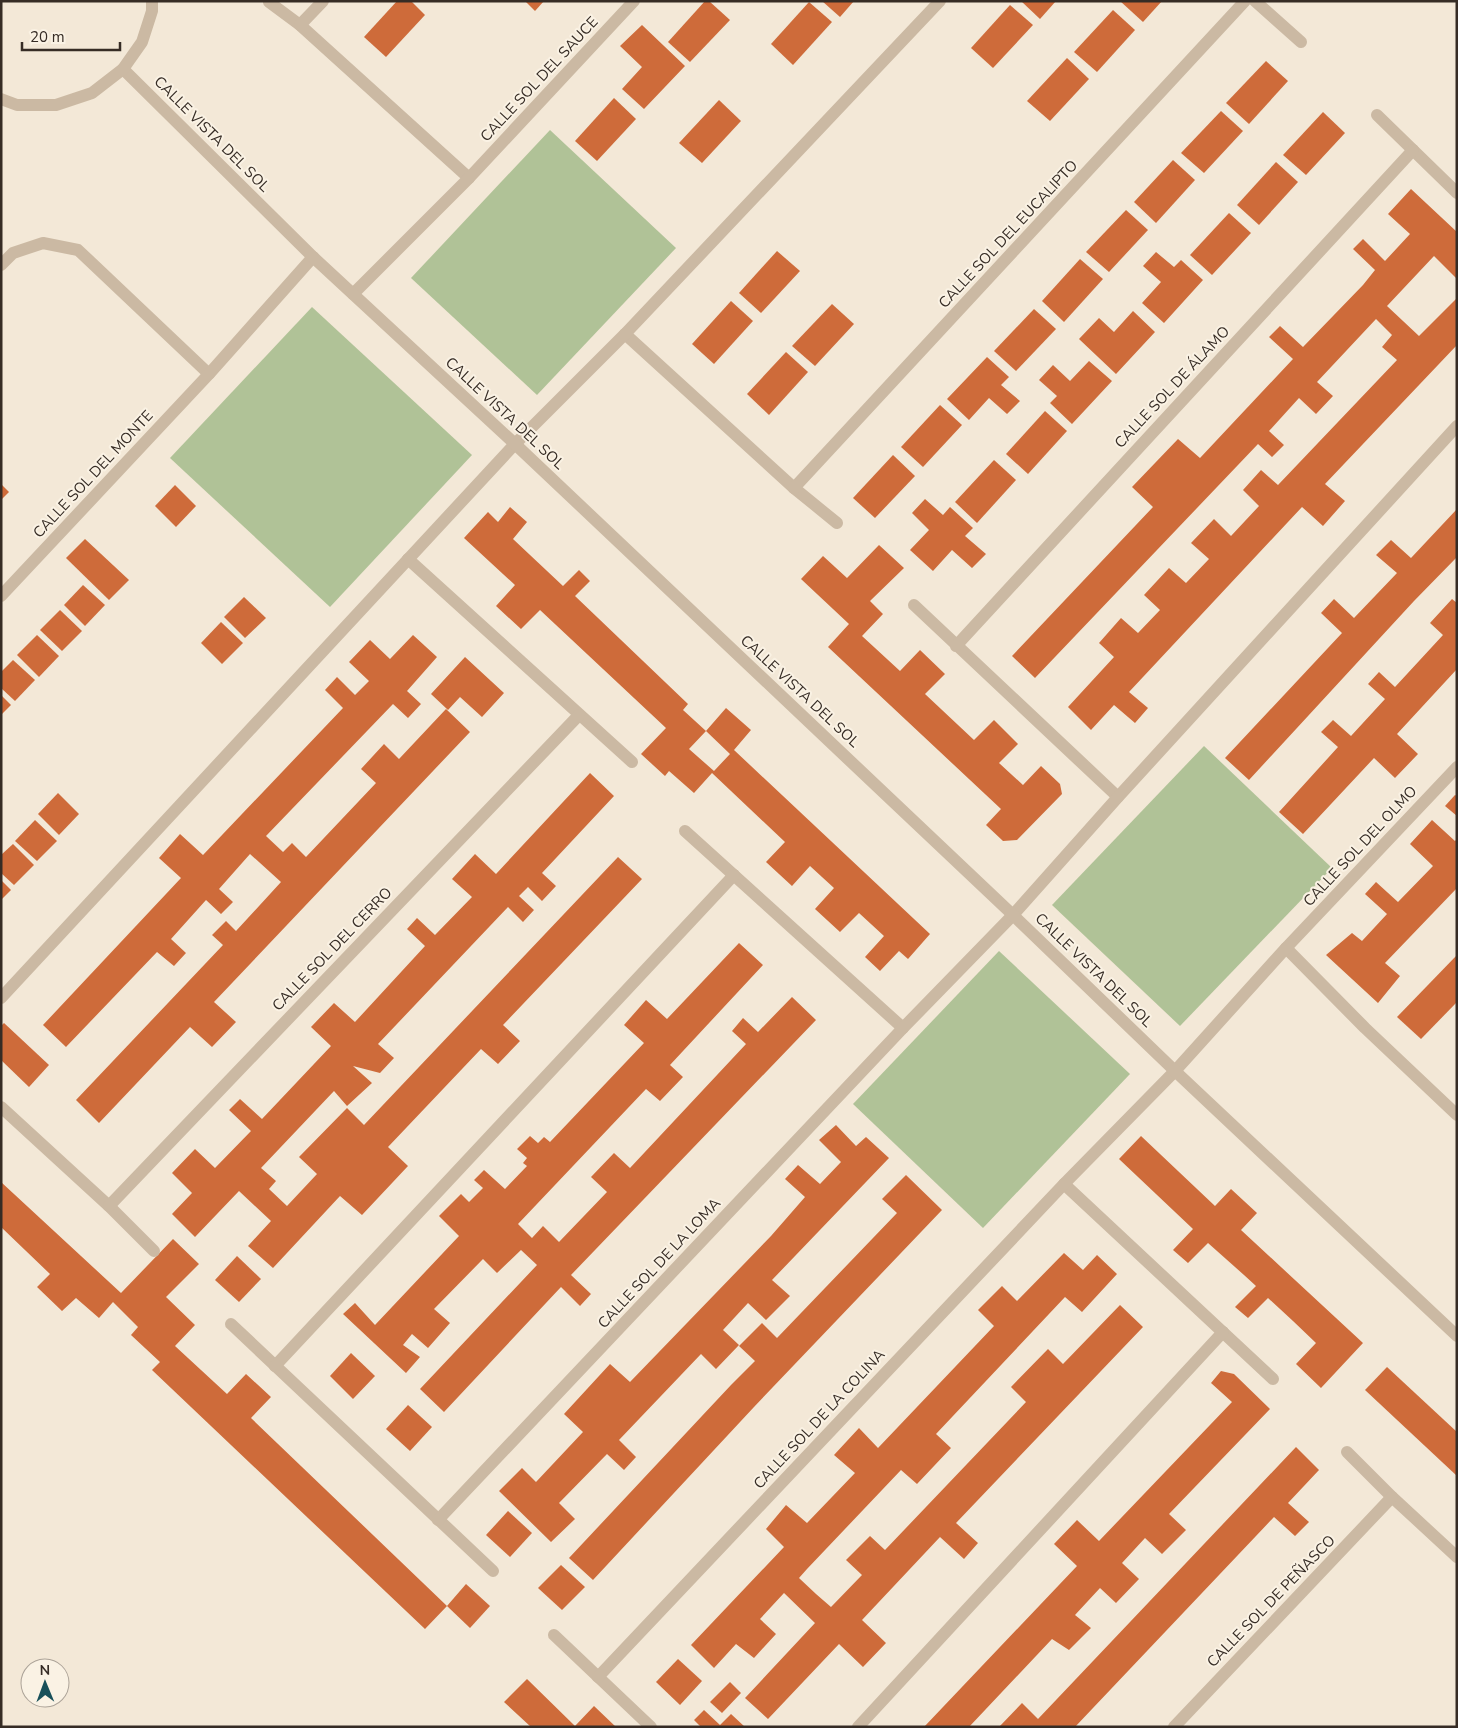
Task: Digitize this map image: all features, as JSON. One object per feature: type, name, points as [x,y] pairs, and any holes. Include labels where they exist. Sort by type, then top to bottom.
[{"type":"street","points":[[1,99],[17,105],[56,105],[92,92],[123,69],[142,42],[152,11],[152,1]]},
{"type":"street","points":[[300,25],[324,1]]},
{"type":"street","name":"CALLE SOL DEL SAUCE","points":[[353,294],[469,178],[634,1]]},
{"type":"street","points":[[1,998],[515,444],[625,334],[940,1]]},
{"type":"street","name":"CALLE SOL DEL EUCALIPTO","points":[[794,488],[1245,1]]},
{"type":"street","points":[[1255,1],[1301,42]]},
{"type":"street","points":[[269,2],[300,25],[469,178]]},
{"type":"street","name":"CALLE VISTA DEL SOL","points":[[123,69],[313,257],[515,444],[1457,1336]]},
{"type":"street","points":[[1377,115],[1457,194]]},
{"type":"street","name":"CALLE SOL DE ÁLAMO","points":[[956,646],[1413,150]]},
{"type":"street","points":[[1,265],[13,253],[43,243],[78,250],[209,374]]},
{"type":"street","name":"CALLE SOL DEL MONTE","points":[[1,596],[209,374],[313,257]]},
{"type":"street","points":[[625,334],[794,488],[836,523]]},
{"type":"street","points":[[1013,916],[1118,797],[1457,426]]},
{"type":"street","points":[[408,559],[632,762]]},
{"type":"street","points":[[914,605],[1118,797]]},
{"type":"street","name":"CALLE SOL DEL CERRO","points":[[109,1206],[579,715]]},
{"type":"street","name":"CALLE SOL DEL OLMO","points":[[1175,1071],[1286,948],[1457,767]]},
{"type":"street","points":[[685,831],[902,1028]]},
{"type":"street","points":[[275,1366],[734,875]]},
{"type":"street","name":"CALLE SOL DE LA LOMA","points":[[438,1520],[902,1028],[1013,916]]},
{"type":"street","points":[[1286,948],[1365,1028],[1457,1116]]},
{"type":"street","name":"CALLE SOL DE LA COLINA","points":[[598,1677],[1064,1184],[1175,1071]]},
{"type":"street","points":[[1447,1106],[1457,1096]]},
{"type":"street","points":[[1,1107],[109,1206],[154,1251]]},
{"type":"street","points":[[1064,1184],[1273,1379]]},
{"type":"street","points":[[230,1324],[493,1571]]},
{"type":"street","points":[[858,1727],[1223,1332]]},
{"type":"street","points":[[1347,1452],[1392,1497],[1457,1556]]},
{"type":"street","name":"CALLE SOL DE PEÑASCO","points":[[1174,1727],[1392,1497]]},
{"type":"street","points":[[554,1635],[651,1727]]},
{"type":"green space","points":[[550,130],[676,248],[537,395],[411,278]]},
{"type":"green space","points":[[312,307],[472,455],[330,607],[170,458]]},
{"type":"green space","points":[[1204,746],[1332,868],[1180,1026],[1052,905]]},
{"type":"green space","points":[[999,951],[1130,1074],[983,1228],[853,1104]]},
{"type":"building","points":[[397,1],[411,1],[425,15],[386,57],[364,37]]},
{"type":"building","points":[[525,1],[544,1],[535,11]]},
{"type":"building","points":[[705,1],[709,1],[730,20],[690,62],[668,42]]},
{"type":"building","points":[[822,1],[854,1],[840,17]]},
{"type":"building","points":[[1021,1],[1056,1],[1040,19]]},
{"type":"building","points":[[1120,1],[1162,1],[1143,22]]},
{"type":"building","points":[[809,2],[832,22],[793,65],[771,44]]},
{"type":"building","points":[[1010,5],[1033,25],[993,68],[971,48]]},
{"type":"building","points":[[1113,10],[1135,30],[1097,72],[1074,52]]},
{"type":"building","points":[[642,25],[685,66],[644,109],[622,89],[642,67],[620,46]]},
{"type":"building","points":[[1067,58],[1089,79],[1050,121],[1027,101]]},
{"type":"building","points":[[1266,61],[1288,81],[1249,124],[1226,103]]},
{"type":"building","points":[[614,98],[636,119],[597,161],[575,141]]},
{"type":"building","points":[[719,100],[741,121],[702,163],[679,143]]},
{"type":"building","points":[[1221,111],[1243,131],[1204,173],[1181,153]]},
{"type":"building","points":[[1323,112],[1345,133],[1306,175],[1283,155]]},
{"type":"building","points":[[1173,160],[1195,180],[1156,223],[1134,202]]},
{"type":"building","points":[[1276,162],[1298,182],[1259,225],[1237,205]]},
{"type":"building","points":[[1411,189],[1457,232],[1457,279],[1434,256],[1387,306],[1419,336],[1457,298],[1457,345],[1325,484],[1345,501],[1323,526],[1302,507],[1129,692],[1148,708],[1135,723],[1114,705],[1091,730],[1068,707],[1114,657],[1099,643],[1121,618],[1138,633],[1160,610],[1144,595],[1169,568],[1186,583],[1209,559],[1191,543],[1214,519],[1231,536],[1259,506],[1243,490],[1261,470],[1278,485],[1397,360],[1382,347],[1392,335],[1376,319],[1317,382],[1333,396],[1316,414],[1299,398],[1269,431],[1284,445],[1272,457],[1258,444],[1035,678],[1012,656],[1153,507],[1132,487],[1178,439],[1200,458],[1293,359],[1269,337],[1280,326],[1303,347],[1375,270],[1353,249],[1363,239],[1385,261],[1410,234],[1388,214]]},
{"type":"building","points":[[1126,210],[1148,230],[1109,272],[1086,252]]},
{"type":"building","points":[[1229,213],[1251,233],[1212,275],[1190,255]]},
{"type":"building","points":[[777,251],[800,271],[761,313],[739,293]]},
{"type":"building","points":[[1156,252],[1174,267],[1181,260],[1203,280],[1164,323],[1142,303],[1161,282],[1143,266]]},
{"type":"building","points":[[1080,259],[1103,279],[1064,322],[1042,301]]},
{"type":"building","points":[[731,301],[753,321],[714,364],[692,344]]},
{"type":"building","points":[[832,304],[854,324],[815,366],[792,346]]},
{"type":"building","points":[[1034,309],[1056,329],[1016,371],[994,351]]},
{"type":"building","points":[[1133,311],[1155,332],[1116,374],[1079,339],[1099,318],[1114,332]]},
{"type":"building","points":[[786,352],[808,372],[769,415],[747,394]]},
{"type":"building","points":[[987,357],[1009,377],[1001,385],[1020,401],[1007,414],[989,398],[969,420],[947,399]]},
{"type":"building","points":[[1089,361],[1112,381],[1072,424],[1050,403],[1057,396],[1039,380],[1053,365],[1070,381]]},
{"type":"building","points":[[940,405],[962,425],[923,467],[901,447]]},
{"type":"building","points":[[1045,411],[1067,431],[1028,474],[1006,454]]},
{"type":"building","points":[[893,455],[915,476],[875,518],[853,498]]},
{"type":"building","points":[[994,460],[1016,480],[977,523],[955,502]]},
{"type":"building","points":[[1,484],[9,492],[1,500]]},
{"type":"building","points":[[175,485],[196,506],[176,527],[155,506]]},
{"type":"building","points":[[925,499],[943,515],[950,507],[973,528],[965,536],[986,554],[972,568],[952,550],[933,571],[910,550],[929,530],[912,513]]},
{"type":"building","points":[[510,507],[527,522],[513,539],[563,586],[579,570],[590,581],[575,596],[688,704],[683,710],[706,731],[726,708],[751,730],[734,750],[930,934],[908,959],[899,951],[880,971],[865,957],[884,936],[859,913],[840,932],[815,909],[834,888],[810,866],[792,886],[766,862],[785,842],[712,773],[694,793],[669,771],[665,776],[641,754],[666,728],[540,610],[521,629],[496,606],[515,585],[464,538],[488,512],[498,522]],"holes":[[[706,731],[730,754],[714,771],[689,749]]]},
{"type":"building","points":[[1457,509],[1457,557],[1249,780],[1225,758],[1342,633],[1321,613],[1334,599],[1354,618],[1397,573],[1376,555],[1391,540],[1411,558]]},
{"type":"building","points":[[85,539],[129,580],[109,600],[66,558]]},
{"type":"building","points":[[879,545],[904,568],[870,601],[883,614],[862,636],[900,671],[920,650],[945,674],[925,694],[974,740],[994,720],[1018,744],[999,763],[1023,785],[1041,766],[1060,784],[1062,794],[1017,840],[1003,841],[986,825],[1001,809],[828,647],[849,624],[801,579],[823,556],[847,578]]},
{"type":"building","points":[[83,585],[105,605],[85,626],[64,605]]},
{"type":"building","points":[[244,597],[266,618],[245,638],[224,617]]},
{"type":"building","points":[[1452,599],[1457,603],[1457,669],[1397,734],[1418,754],[1395,778],[1374,758],[1303,834],[1279,812],[1338,747],[1321,732],[1333,720],[1351,736],[1385,699],[1368,684],[1379,672],[1395,687],[1443,635],[1430,623]]},
{"type":"building","points":[[60,610],[82,631],[62,651],[40,630]]},
{"type":"building","points":[[221,622],[243,643],[222,664],[201,643]]},
{"type":"building","points":[[37,635],[59,656],[39,677],[17,655]]},
{"type":"building","points":[[413,635],[437,657],[407,691],[421,704],[408,718],[393,704],[266,836],[283,852],[292,843],[306,857],[376,783],[361,769],[384,744],[399,759],[446,709],[470,732],[214,1002],[236,1022],[212,1047],[190,1027],[99,1123],[76,1100],[223,945],[212,935],[226,921],[236,931],[281,882],[250,854],[219,889],[233,902],[221,914],[206,900],[171,939],[186,953],[174,966],[157,952],[66,1047],[43,1025],[181,878],[159,858],[180,834],[203,855],[343,708],[325,690],[337,677],[355,695],[369,681],[349,662],[370,640],[390,659]]},
{"type":"building","points":[[465,657],[504,693],[482,717],[460,697],[448,710],[431,694]]},
{"type":"building","points":[[13,660],[35,680],[15,701],[1,688],[1,672]]},
{"type":"building","points":[[1,695],[11,705],[1,715]]},
{"type":"building","points":[[590,773],[614,796],[542,873],[556,886],[542,901],[528,887],[519,896],[534,910],[523,922],[508,907],[378,1044],[394,1058],[380,1073],[353,1066],[372,1083],[347,1106],[334,1091],[261,1168],[276,1181],[269,1189],[287,1206],[317,1174],[299,1157],[347,1108],[364,1125],[618,857],[642,879],[503,1025],[520,1041],[498,1064],[481,1049],[388,1147],[408,1166],[362,1215],[340,1196],[273,1268],[248,1246],[271,1221],[239,1191],[195,1237],[172,1214],[192,1193],[172,1173],[195,1149],[215,1168],[251,1131],[229,1110],[240,1099],[262,1119],[331,1046],[311,1027],[334,1003],[355,1022],[425,946],[407,929],[417,918],[435,935],[472,897],[452,879],[475,854],[496,874]]},
{"type":"building","points":[[58,793],[79,814],[59,835],[38,814]]},
{"type":"building","points":[[1455,795],[1457,796],[1457,816],[1445,806]]},
{"type":"building","points":[[35,820],[57,841],[37,861],[15,841]]},
{"type":"building","points":[[1432,820],[1455,841],[1457,839],[1457,888],[1385,963],[1400,976],[1378,1003],[1326,955],[1352,933],[1362,941],[1387,914],[1365,894],[1376,882],[1398,902],[1433,866],[1410,844]]},
{"type":"building","points":[[13,844],[34,865],[14,885],[1,873],[1,855]]},
{"type":"building","points":[[1,880],[11,890],[1,900]]},
{"type":"building","points":[[739,943],[763,965],[670,1065],[683,1077],[660,1101],[646,1089],[518,1224],[532,1238],[543,1226],[559,1242],[607,1192],[591,1177],[614,1153],[630,1168],[746,1044],[732,1031],[743,1018],[758,1032],[792,997],[816,1020],[571,1275],[591,1294],[580,1306],[561,1287],[444,1412],[420,1389],[537,1265],[521,1250],[497,1273],[483,1259],[434,1309],[450,1323],[428,1348],[412,1334],[403,1345],[420,1357],[406,1373],[343,1314],[355,1303],[375,1325],[459,1236],[439,1216],[461,1194],[469,1202],[483,1188],[474,1180],[484,1170],[505,1189],[527,1166],[523,1163],[527,1158],[517,1149],[530,1136],[538,1143],[544,1137],[550,1142],[644,1043],[624,1025],[646,1000],[667,1019]]},
{"type":"building","points":[[1457,955],[1457,1002],[1421,1039],[1397,1017]]},
{"type":"building","points":[[4,1023],[49,1065],[29,1087],[1,1060],[1,1026]]},
{"type":"building","points":[[836,1125],[856,1146],[866,1137],[889,1158],[772,1280],[790,1296],[766,1320],[748,1303],[723,1330],[739,1345],[716,1369],[701,1354],[619,1440],[636,1457],[624,1470],[607,1454],[559,1503],[575,1519],[551,1542],[499,1491],[522,1468],[536,1482],[583,1432],[564,1414],[610,1364],[630,1382],[771,1236],[805,1197],[785,1179],[798,1165],[820,1184],[841,1162],[819,1140]]},
{"type":"building","points":[[1141,1136],[1215,1206],[1231,1189],[1257,1213],[1241,1230],[1363,1343],[1321,1388],[1296,1364],[1316,1343],[1293,1321],[1268,1298],[1248,1318],[1235,1307],[1256,1286],[1208,1243],[1188,1263],[1173,1250],[1193,1229],[1119,1159]]},
{"type":"building","points":[[906,1175],[942,1210],[754,1407],[593,1580],[569,1558],[755,1361],[739,1346],[762,1323],[777,1338],[897,1213],[882,1199]]},
{"type":"building","points":[[1,1182],[121,1293],[173,1239],[199,1264],[166,1297],[195,1325],[175,1346],[227,1394],[246,1374],[271,1397],[251,1418],[447,1606],[425,1629],[152,1370],[160,1362],[131,1335],[138,1327],[113,1302],[99,1318],[76,1298],[62,1311],[37,1287],[50,1274],[1,1227]]},
{"type":"building","points":[[1064,1253],[1083,1270],[1097,1255],[1117,1274],[1082,1312],[1065,1297],[936,1434],[951,1448],[917,1484],[901,1470],[807,1569],[799,1578],[816,1594],[831,1607],[862,1575],[846,1560],[870,1536],[885,1550],[1026,1402],[1011,1387],[1048,1349],[1063,1364],[1120,1305],[1143,1327],[956,1523],[978,1543],[964,1559],[940,1537],[862,1620],[886,1643],[863,1667],[839,1644],[768,1719],[745,1698],[815,1623],[784,1593],[760,1619],[776,1634],[754,1658],[736,1644],[714,1668],[691,1645],[784,1547],[766,1529],[786,1505],[807,1523],[855,1473],[834,1455],[859,1428],[878,1448],[994,1326],[978,1310],[1002,1286],[1017,1301]]},
{"type":"building","points":[[237,1256],[261,1279],[239,1302],[215,1280]]},
{"type":"building","points":[[351,1353],[375,1376],[353,1399],[330,1376]]},
{"type":"building","points":[[1387,1367],[1457,1432],[1457,1476],[1365,1390]]},
{"type":"building","points":[[1221,1371],[1234,1374],[1270,1409],[1169,1514],[1186,1530],[1162,1554],[1145,1538],[1122,1563],[1139,1579],[1116,1603],[1100,1588],[1075,1615],[1091,1628],[1069,1650],[1052,1639],[969,1727],[924,1727],[1077,1566],[1054,1544],[1077,1520],[1099,1541],[1232,1402],[1211,1383]]},
{"type":"building","points":[[408,1405],[432,1427],[410,1451],[386,1429]]},
{"type":"building","points":[[1296,1447],[1319,1470],[1288,1503],[1309,1522],[1295,1536],[1274,1517],[1075,1727],[999,1727],[1022,1703],[1038,1719]]},
{"type":"building","points":[[508,1511],[532,1533],[510,1557],[486,1535]]},
{"type":"building","points":[[561,1565],[585,1587],[562,1610],[538,1588]]},
{"type":"building","points":[[466,1584],[490,1606],[470,1628],[447,1606]]},
{"type":"building","points":[[678,1659],[702,1681],[680,1705],[656,1682]]},
{"type":"building","points":[[527,1679],[575,1726],[594,1706],[616,1727],[531,1727],[504,1702]]},
{"type":"building","points":[[730,1682],[741,1693],[722,1713],[710,1702]]},
{"type":"building","points":[[704,1710],[720,1725],[731,1714],[745,1727],[701,1727],[694,1720]]}]
